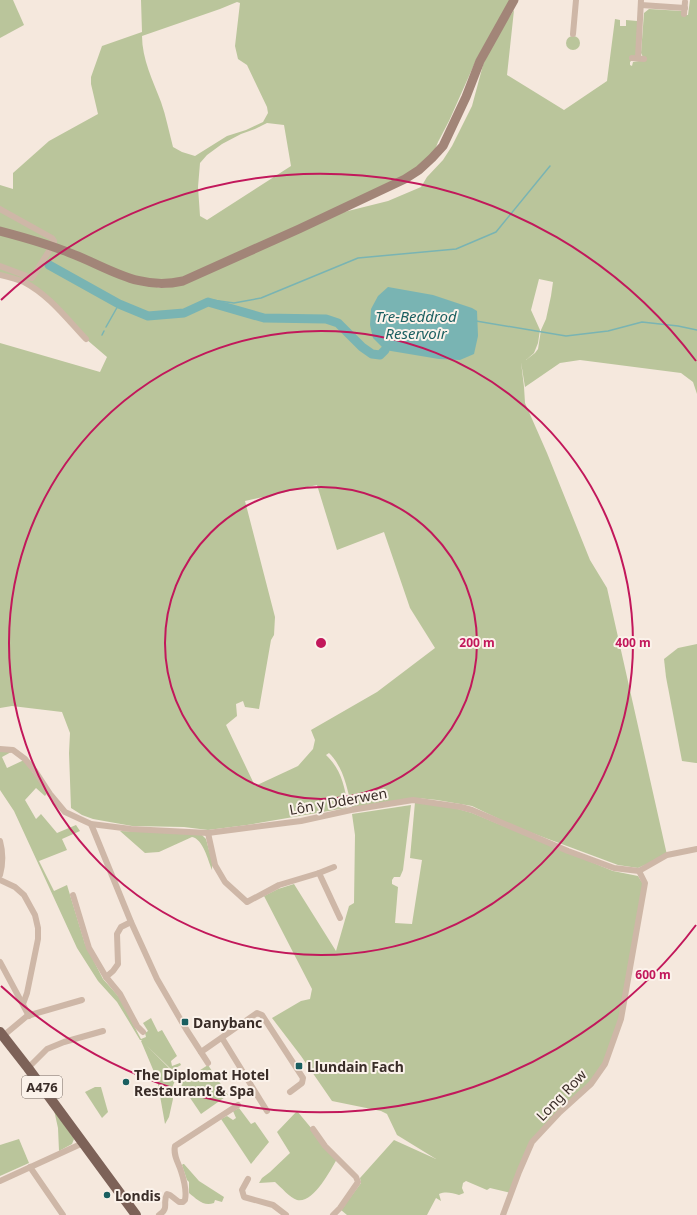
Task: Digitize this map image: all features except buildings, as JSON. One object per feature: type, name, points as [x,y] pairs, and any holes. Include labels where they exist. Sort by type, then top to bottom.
[{"type":"main road","points":[[0,230],[70,252],[125,278],[144,282],[169,284],[183,281],[299,229],[404,179],[419,170],[443,146],[466,97],[480,61],[514,0]]},
{"type":"main road","name":"A476","points":[[1,1034],[84,1143],[136,1215]]},
{"type":"street","points":[[573,34],[576,0]]},
{"type":"street","points":[[638,58],[641,3],[685,8]]},
{"type":"street","points":[[0,209],[52,238],[54,241],[54,244],[51,246],[32,278],[0,266]]},
{"type":"street","points":[[0,275],[22,282],[34,288],[86,339]]},
{"type":"street","name":"Lôn y Dderwen","points":[[0,749],[13,750],[25,759],[65,812],[91,824],[131,829],[208,833],[301,821],[351,810],[418,800],[472,810],[568,851],[614,868],[639,871]]},
{"type":"street","points":[[91,824],[156,979],[175,1006],[186,1028],[208,1063]]},
{"type":"street","points":[[208,833],[215,865],[225,882],[247,902],[279,885],[320,873],[334,867]]},
{"type":"street","points":[[0,841],[2,860],[2,870],[0,876]]},
{"type":"street","points":[[639,871],[667,855],[697,849]]},
{"type":"street","name":"Long Row","points":[[502,1215],[532,1142],[560,1112],[591,1084],[605,1064],[621,1019],[645,883],[639,871]]},
{"type":"street","points":[[320,873],[340,918]]},
{"type":"street","points":[[0,880],[15,887],[24,895],[35,915],[38,928],[38,938],[32,970],[23,1004]]},
{"type":"street","points":[[73,895],[90,948],[106,977],[120,994],[137,1026],[143,1032]]},
{"type":"street","points":[[106,977],[114,971],[118,964],[117,934],[121,927],[131,922]]},
{"type":"street","points":[[0,962],[29,1016]]},
{"type":"street","points":[[1,1034],[29,1016],[82,1000]]},
{"type":"street","points":[[201,1052],[257,1013],[262,1015],[303,1078],[302,1083],[290,1092]]},
{"type":"street","points":[[28,1068],[46,1049],[102,1031]]},
{"type":"street","points":[[222,1038],[267,1111]]},
{"type":"street","points":[[159,1215],[164,1212],[165,1197],[167,1194],[179,1202],[183,1202],[185,1200],[186,1190],[175,1156],[175,1146],[238,1105]]},
{"type":"street","points":[[313,1129],[325,1146],[356,1176],[358,1182],[340,1208],[333,1215]]},
{"type":"street","points":[[0,1181],[84,1143]]},
{"type":"street","points":[[30,1167],[62,1215]]},
{"type":"street","points":[[248,1179],[242,1190],[244,1197],[272,1205],[286,1215]]},
{"type":"green space","points":[[0,0],[13,0],[24,25],[0,38]]},
{"type":"green space","points":[[141,0],[511,0],[477,58],[432,158],[419,170],[183,281],[147,283],[159,288],[170,287],[344,212],[388,201],[421,187],[427,177],[443,160],[452,146],[472,106],[483,65],[497,35],[514,10],[507,75],[564,110],[607,81],[615,19],[620,20],[620,26],[626,26],[626,20],[637,21],[637,27],[639,27],[637,55],[630,62],[630,65],[632,66],[633,62],[644,59],[641,53],[644,13],[649,9],[682,11],[684,15],[688,15],[690,0],[697,0],[697,394],[693,382],[681,373],[580,360],[560,363],[525,387],[521,362],[525,403],[547,453],[590,560],[607,588],[667,855],[638,868],[618,865],[516,827],[472,806],[437,800],[417,798],[352,808],[342,772],[329,753],[326,755],[335,766],[343,784],[348,805],[346,808],[247,825],[208,830],[184,827],[132,826],[93,819],[82,815],[71,808],[69,753],[70,733],[62,712],[12,706],[0,708],[0,343],[100,372],[107,357],[86,339],[56,308],[29,285],[0,275],[0,185],[13,189],[13,173],[49,141],[98,114],[91,84],[91,77],[102,46],[142,32]],"holes":[[[237,2],[240,3],[235,46],[238,59],[247,65],[267,107],[268,113],[263,122],[246,130],[227,136],[195,156],[182,152],[173,147],[163,107],[151,78],[146,61],[142,45],[142,36]],[[267,123],[284,125],[291,166],[207,220],[200,216],[198,187],[200,163],[207,155],[222,144],[241,134]],[[539,279],[553,282],[546,319],[541,330],[538,349],[535,353],[526,360],[534,353],[538,343],[540,330],[531,310]],[[317,485],[337,550],[384,532],[410,608],[435,648],[377,692],[311,730],[315,740],[313,749],[298,766],[255,786],[226,725],[237,716],[236,704],[243,701],[245,707],[259,709],[271,640],[274,635],[275,617],[245,501]]]},
{"type":"green space","points":[[570,36],[576,36],[580,40],[580,46],[576,50],[570,50],[566,46],[566,40]]},
{"type":"green space","points":[[697,644],[696,763],[682,761],[664,659],[678,648]]},
{"type":"green space","points":[[0,750],[13,751],[2,757],[7,768],[24,760],[47,793],[45,796],[36,788],[25,800],[36,819],[41,814],[57,833],[76,825],[80,831],[62,839],[67,850],[39,861],[54,891],[67,885],[85,944],[103,979],[119,997],[141,1039],[146,1037],[145,1033],[148,1031],[143,1023],[151,1018],[158,1032],[162,1030],[177,1056],[171,1061],[172,1066],[180,1063],[181,1065],[172,1070],[147,1046],[171,1070],[176,1078],[172,1088],[173,1099],[169,1117],[165,1124],[157,1079],[141,1041],[142,1040],[140,1040],[117,1002],[98,981],[77,948],[14,811],[0,790]]},
{"type":"green space","points":[[415,802],[458,809],[472,813],[613,871],[638,876],[643,884],[621,1019],[605,1064],[591,1084],[532,1142],[511,1193],[490,1188],[487,1190],[466,1181],[463,1183],[462,1188],[464,1193],[459,1195],[447,1192],[439,1194],[441,1201],[436,1198],[427,1215],[347,1215],[341,1210],[361,1183],[360,1178],[394,1140],[436,1159],[397,1135],[387,1114],[381,1111],[332,1101],[301,1056],[272,1018],[301,1001],[310,999],[312,989],[264,896],[278,889],[294,884],[336,951],[349,906],[354,903],[355,835],[352,814],[411,805],[403,870],[400,877],[394,877],[392,884],[398,887],[395,923],[412,924],[422,860],[410,858]]},
{"type":"green space","points":[[120,831],[201,834],[206,839],[212,861],[212,870],[205,850],[196,839],[192,837],[159,852],[145,853]]},
{"type":"green space","points":[[208,1065],[228,1095],[201,1114],[180,1083]]},
{"type":"green space","points":[[95,1087],[101,1087],[108,1112],[102,1118],[85,1092]]},
{"type":"green space","points":[[239,1108],[251,1124],[255,1122],[269,1142],[251,1164],[221,1119],[227,1116],[233,1120],[236,1118],[233,1111]]},
{"type":"green space","points":[[54,1110],[74,1139],[72,1144],[59,1151],[58,1128]]},
{"type":"green space","points":[[297,1111],[337,1159],[320,1186],[309,1197],[303,1200],[294,1199],[275,1182],[259,1183],[262,1178],[290,1153],[277,1132]]},
{"type":"green space","points":[[19,1139],[29,1163],[0,1176],[0,1145]]},
{"type":"green space","points":[[183,1164],[199,1181],[224,1197],[222,1202],[215,1200],[214,1203],[210,1204],[203,1203],[189,1193],[189,1182],[182,1165]]},
{"type":"water","name":"Tre-Beddrod Reservoir","points":[[388,287],[433,295],[477,311],[478,336],[474,354],[460,360],[439,359],[385,350],[373,338],[370,325],[371,309],[378,296]]},
{"type":"waterway","points":[[212,300],[234,303],[261,298],[358,258],[456,249],[496,232],[550,166]]},
{"type":"waterway","points":[[49,265],[119,304],[148,316],[184,313],[208,302],[264,318],[326,319],[338,323],[362,347],[372,354],[380,355],[385,350]]},
{"type":"waterway","points":[[106,327],[119,304]]},
{"type":"waterway","points":[[476,321],[566,336],[608,331],[642,322],[678,326],[697,330]]},
{"type":"waterway","points":[[102,335],[104,331]]},
{"type":"place","name":"Danybanc","points":[[185,1022]]},
{"type":"place","name":"Llundain Fach","points":[[299,1066]]},
{"type":"place","name":"The Diplomat Hotel Restaurant & Spa","points":[[126,1082]]},
{"type":"place","name":"Londis","points":[[107,1195]]}]
